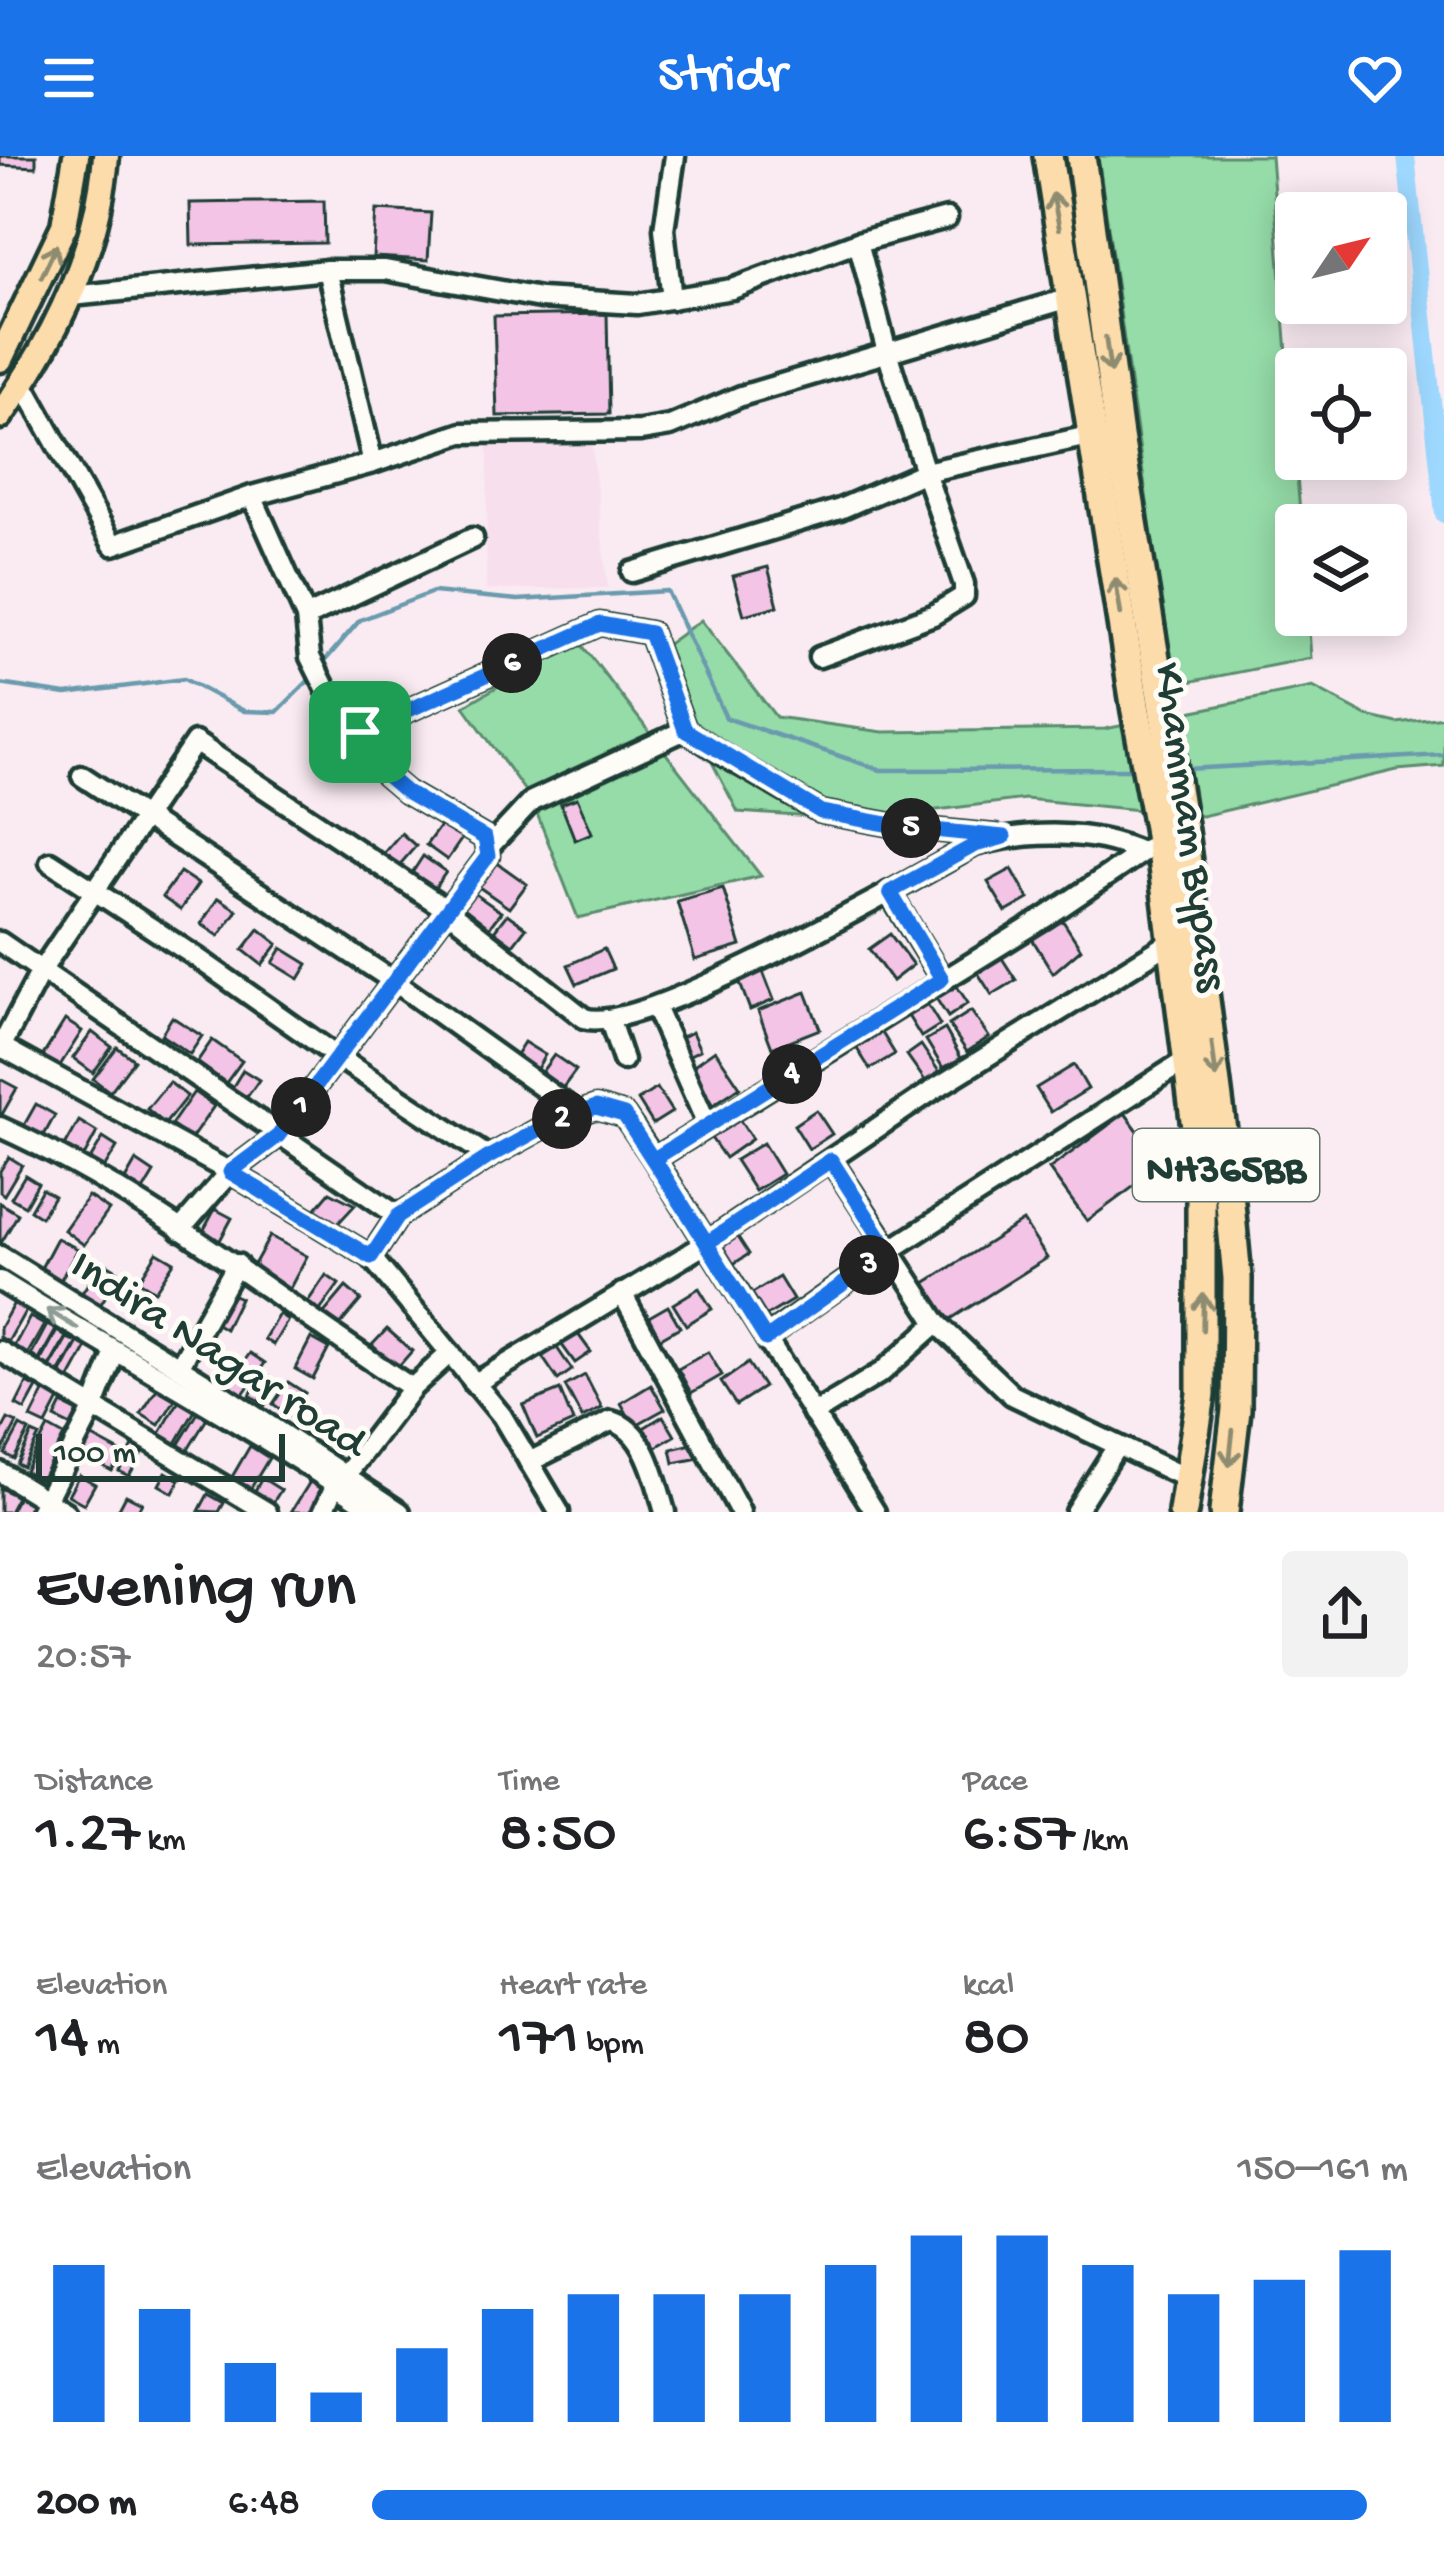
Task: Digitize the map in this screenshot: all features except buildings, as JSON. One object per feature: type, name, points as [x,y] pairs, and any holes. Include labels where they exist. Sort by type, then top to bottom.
[{"type":"highway","name":"Khammam Bypass","points":[[1048,156],[1093,435],[1148,711]]},
{"type":"highway","name":"Khammam Bypass","points":[[1081,156],[1201,1167],[1201,1394],[1183,1512]]},
{"type":"highway","name":"Khammam Bypass","points":[[1160,835],[1215,1067],[1237,1278],[1235,1409],[1224,1512]]},
{"type":"main road","points":[[0,359],[64,226],[76,156]]},
{"type":"main road","points":[[0,416],[71,296],[92,235],[106,156]]},
{"type":"street","points":[[672,298],[664,229],[675,156]]},
{"type":"street","points":[[71,296],[328,271],[386,270],[540,298],[637,304],[731,289],[858,242],[947,218]]},
{"type":"street","points":[[819,657],[933,615],[964,596],[964,584],[887,352],[858,242]]},
{"type":"street","points":[[328,271],[373,463]]},
{"type":"street","points":[[22,384],[113,545],[252,496],[462,433],[640,431],[670,426],[741,397],[1072,297]]},
{"type":"street","points":[[632,572],[840,509],[925,472],[1093,435]]},
{"type":"street","points":[[181,1230],[230,1172],[278,1136],[450,912],[488,856],[489,847],[485,838],[406,792],[386,775],[360,732],[328,693],[310,657],[306,617],[252,496]]},
{"type":"street","points":[[306,617],[473,538]]},
{"type":"street","points":[[360,732],[600,624],[650,633],[685,730],[821,812],[903,827],[1004,837],[1160,835]]},
{"type":"street","points":[[489,847],[532,801],[685,730]]},
{"type":"street","points":[[559,1512],[502,1416],[371,1257],[230,1172],[0,1047],[41,971],[195,742],[450,912],[584,1018],[596,1022],[655,1006],[721,980],[975,845],[1004,837]]},
{"type":"street","points":[[82,776],[395,982],[578,1113]]},
{"type":"street","points":[[654,1159],[1046,916],[1160,835]]},
{"type":"street","points":[[50,862],[489,1157]]},
{"type":"street","points":[[890,892],[942,979]]},
{"type":"street","points":[[0,942],[398,1216]]},
{"type":"street","points":[[474,1384],[707,1243],[933,1090],[1171,942]]},
{"type":"street","points":[[655,1006],[707,1124]]},
{"type":"street","points":[[610,1021],[623,1060]]},
{"type":"street","points":[[766,1339],[889,1251],[1186,1060]]},
{"type":"street","points":[[371,1257],[398,1216],[489,1157],[553,1122],[596,1107],[624,1115],[875,1512]]},
{"type":"street","points":[[0,1127],[60,1154],[237,1264],[412,1388]]},
{"type":"street","points":[[831,1160],[937,1323],[1012,1396],[1188,1479]]},
{"type":"street","name":"Indira Nagar road","points":[[0,1256],[179,1367],[341,1479],[376,1512]]},
{"type":"street","points":[[179,1367],[237,1264]]},
{"type":"street","name":"Indira Nagar road","points":[[0,1281],[115,1352],[400,1512]]},
{"type":"street","points":[[622,1293],[740,1512]]},
{"type":"street","points":[[813,1414],[882,1372],[937,1323]]},
{"type":"street","points":[[0,1351],[267,1512]]},
{"type":"street","points":[[42,1506],[93,1409],[115,1352]]},
{"type":"street","points":[[323,1512],[341,1479],[412,1388],[450,1353]]},
{"type":"street","points":[[530,1462],[610,1420],[620,1423],[631,1431],[650,1465],[665,1512]]},
{"type":"street","points":[[1075,1512],[1117,1446]]},
{"type":"street","points":[[0,1472],[42,1506],[65,1512]]},
{"type":"shaded area","points":[[590,425],[608,588],[486,590],[488,434]]},
{"type":"green space","points":[[1098,156],[1271,156],[1275,324],[1285,324],[1287,348],[1275,348],[1275,480],[1297,480],[1299,504],[1275,504],[1275,636],[1309,636],[1311,658],[1173,685]]},
{"type":"green space","points":[[701,620],[776,717],[883,732],[1105,729],[1313,687],[1367,716],[1397,723],[1444,717],[1444,766],[1397,770],[1202,816],[1025,799],[857,820],[738,812],[655,653]]},
{"type":"green space","points":[[578,640],[761,876],[578,918],[532,801],[464,706]]},
{"type":"waterway","points":[[1406,156],[1444,514]]},
{"type":"waterway","points":[[323,663],[360,620],[433,592],[518,600],[667,591],[726,718],[881,770],[1139,769]]},
{"type":"waterway","points":[[0,684],[66,694],[184,679],[244,711],[277,712],[312,677]]},
{"type":"waterway","points":[[1186,769],[1444,755]]},
{"type":"route","points":[[360,732],[386,775],[406,792],[485,838],[488,856],[278,1136],[230,1172],[371,1257],[398,1216],[489,1157],[553,1122],[596,1107],[624,1115],[654,1159],[707,1243],[831,1160],[889,1251],[766,1339],[654,1159],[942,979],[890,892],[975,845],[1004,837],[903,827],[821,812],[685,730],[650,633],[600,624],[360,732]]}]
